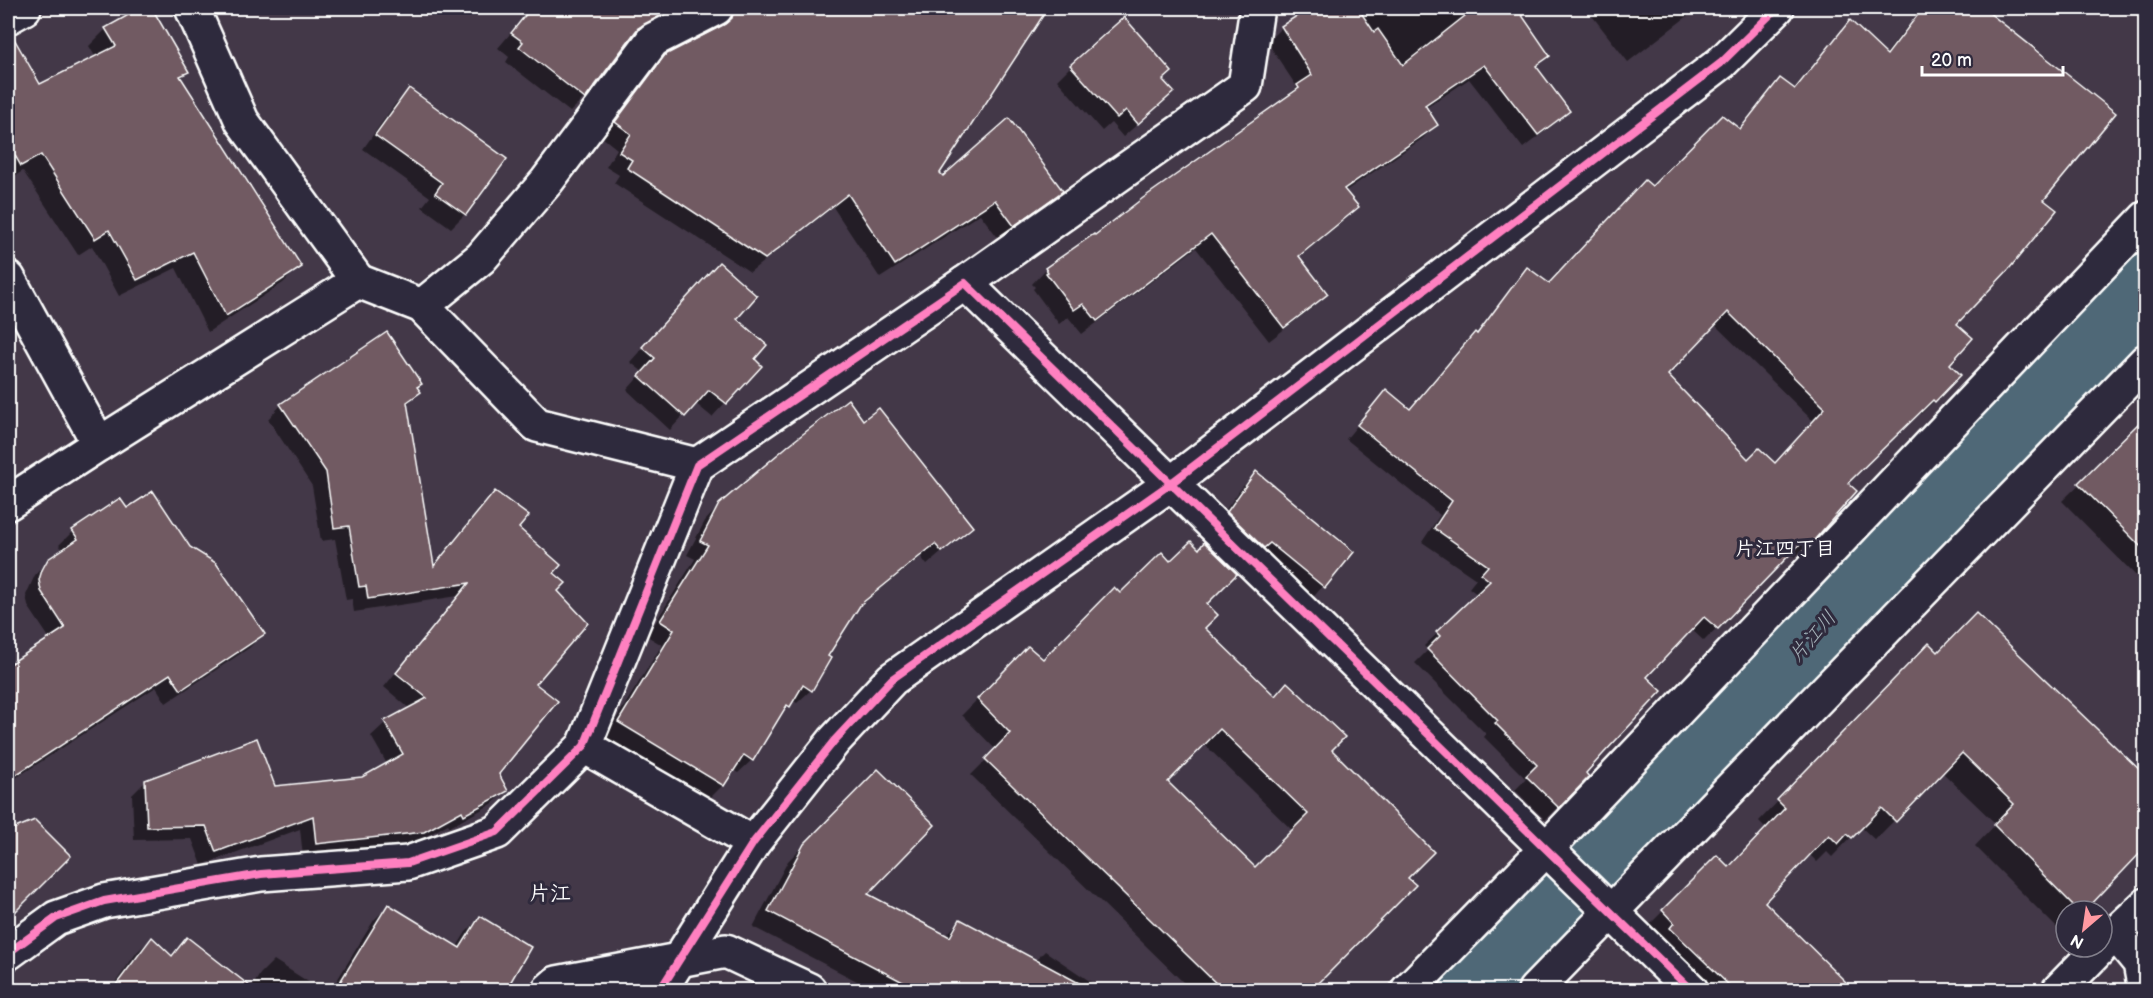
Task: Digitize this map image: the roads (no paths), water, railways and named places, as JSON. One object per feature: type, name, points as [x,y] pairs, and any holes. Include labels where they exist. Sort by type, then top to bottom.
[{"type":"street","points":[[8,17],[24,8]]},
{"type":"street","points":[[192,8],[242,121],[358,281],[422,306],[537,425],[698,465]]},
{"type":"street","points":[[422,306],[481,258],[547,181],[653,40],[716,8]]},
{"type":"street","points":[[8,953],[56,918],[104,901],[261,874],[408,863],[497,832],[584,746],[698,465],[965,283],[1245,86],[1257,8]]},
{"type":"street","points":[[672,973],[753,843],[834,741],[892,679],[1170,484],[1721,63],[1777,8]]},
{"type":"street","points":[[1408,990],[1545,850],[2145,218]]},
{"type":"street","points":[[8,278],[99,444]]},
{"type":"street","points":[[8,504],[358,281]]},
{"type":"street","points":[[965,283],[1604,908],[1691,990]]},
{"type":"street","points":[[1535,990],[1604,908],[2145,361]]},
{"type":"street","points":[[584,746],[753,843]]},
{"type":"street","points":[[2114,934],[2145,905]]},
{"type":"street","points":[[2114,947],[2140,963],[2145,990]]},
{"type":"street","points":[[549,990],[557,983],[672,973],[726,951],[809,990]]},
{"type":"street","points":[[2059,990],[2089,959]]},
{"type":"waterway","name":"片江川","points":[[1473,990],[1610,866],[1947,482],[2146,276]]},
{"type":"district","name":"片江四丁目","points":[[1785,548]]},
{"type":"district","name":"片江","points":[[550,893]]}]
